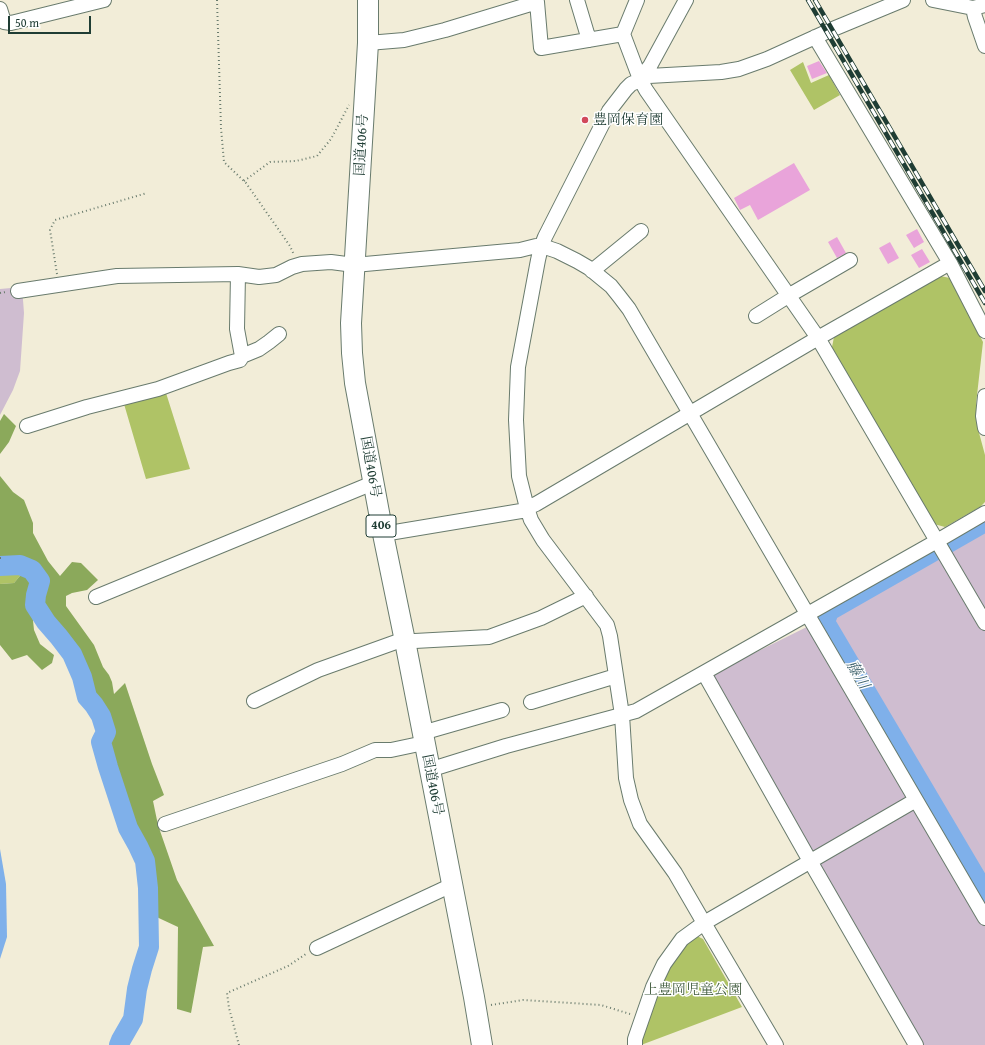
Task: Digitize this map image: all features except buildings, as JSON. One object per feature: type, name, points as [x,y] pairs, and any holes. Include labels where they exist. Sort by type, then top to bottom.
[{"type":"highway","name":"国道406号","points":[[368,0],[368,43],[351,323],[355,383],[482,1045]]},
{"type":"street","points":[[577,0],[589,40]]},
{"type":"street","points":[[637,0],[623,34],[640,79],[646,90],[818,338],[985,623]]},
{"type":"street","points":[[640,79],[650,66],[686,0]]},
{"type":"street","points":[[776,1045],[675,873],[640,824],[631,800],[626,778],[622,715],[607,625],[543,540],[531,520],[526,508],[519,476],[516,420],[518,367],[541,247],[609,111],[631,84],[649,76],[721,72],[739,69],[767,59],[903,0]]},
{"type":"street","points":[[933,0],[979,6],[974,17],[985,46]]},
{"type":"street","points":[[0,9],[4,22],[11,23],[99,1]]},
{"type":"street","points":[[368,43],[404,40],[445,30],[537,2],[541,48],[623,34]]},
{"type":"street","points":[[815,37],[950,263],[985,331]]},
{"type":"street","points":[[592,271],[641,231]]},
{"type":"street","points":[[18,291],[117,276],[238,274],[259,277],[276,275],[302,264],[332,262],[354,265],[520,250],[536,246],[548,248],[567,256],[592,271],[611,286],[629,310],[985,918]]},
{"type":"street","points":[[756,316],[850,260]]},
{"type":"street","points":[[383,534],[521,510],[536,504],[818,338],[950,263]]},
{"type":"street","points":[[238,274],[237,329],[242,356]]},
{"type":"street","points":[[28,426],[87,407],[158,389],[240,360],[242,356],[259,349],[279,334]]},
{"type":"street","points":[[985,396],[985,428]]},
{"type":"street","points":[[96,597],[373,483]]},
{"type":"street","points":[[429,770],[506,746],[636,711],[985,513]]},
{"type":"street","points":[[254,701],[318,670],[396,642],[489,636],[542,618],[586,596]]},
{"type":"street","points":[[704,673],[916,1045]]},
{"type":"street","points":[[531,702],[616,676]]},
{"type":"street","points":[[165,824],[342,764],[375,750],[391,750],[502,710]]},
{"type":"street","points":[[635,1045],[635,1039],[653,987],[664,964],[682,939],[704,923],[916,800]]},
{"type":"street","points":[[318,948],[452,886]]},
{"type":"path","points":[[217,0],[221,128],[224,162],[244,181],[290,246],[298,265]]},
{"type":"path","points":[[244,181],[270,162],[296,161],[317,156],[331,139],[350,103],[365,95]]},
{"type":"path","points":[[59,285],[50,230],[55,220],[147,193]]},
{"type":"path","points":[[239,1045],[229,1008],[227,993],[288,966],[318,948]]},
{"type":"path","points":[[476,1008],[523,1000],[601,1005],[642,1017]]},
{"type":"shaded area","points":[[22,287],[24,313],[20,371],[13,390],[0,415],[0,289]]},
{"type":"shaded area","points":[[985,528],[985,1045],[922,1045],[712,681],[714,673],[831,615]]},
{"type":"green space","points":[[803,62],[811,83],[829,75],[840,95],[814,110],[790,70]]},
{"type":"green space","points":[[940,276],[950,278],[983,342],[976,404],[978,429],[985,455],[985,502],[980,507],[945,527],[934,524],[832,347],[834,337]]},
{"type":"green space","points":[[166,393],[190,469],[146,479],[124,404]]},
{"type":"green space","points":[[4,414],[16,426],[9,442],[0,454],[0,421]]},
{"type":"green space","points":[[0,476],[13,492],[24,500],[33,523],[33,533],[48,561],[60,576],[72,562],[81,563],[98,580],[87,590],[72,593],[66,596],[66,606],[94,645],[103,667],[112,682],[114,694],[125,683],[164,795],[153,801],[158,825],[177,880],[214,946],[203,947],[191,1013],[177,1009],[178,927],[148,913],[148,888],[145,861],[128,828],[108,767],[101,742],[106,732],[101,716],[87,697],[82,677],[72,654],[46,622],[35,605],[32,611],[34,630],[40,644],[54,655],[52,663],[42,670],[27,655],[12,660],[0,645],[0,584],[14,583],[26,570],[21,563],[0,563]]},
{"type":"green space","points":[[21,566],[26,571],[14,583],[0,584],[0,569]]},
{"type":"green space","name":"上豊岡児童公園","points":[[697,936],[703,939],[742,1007],[641,1045],[640,1039],[656,990],[684,943]]},
{"type":"water","points":[[0,849],[6,884],[7,937],[0,959]]},
{"type":"waterway","name":"藤川","points":[[985,522],[829,611],[825,622],[985,893]]},
{"type":"waterway","points":[[0,566],[20,565],[32,570],[40,581],[35,605],[46,622],[72,654],[82,677],[87,697],[101,716],[106,732],[101,742],[108,767],[128,828],[145,861],[148,888],[149,947],[137,989],[133,1019],[119,1045]]},
{"type":"railway","points":[[808,0],[985,303]]},
{"type":"railway","points":[[815,0],[985,291]]},
{"type":"place","name":"豊岡保育園","points":[[585,120]]}]
